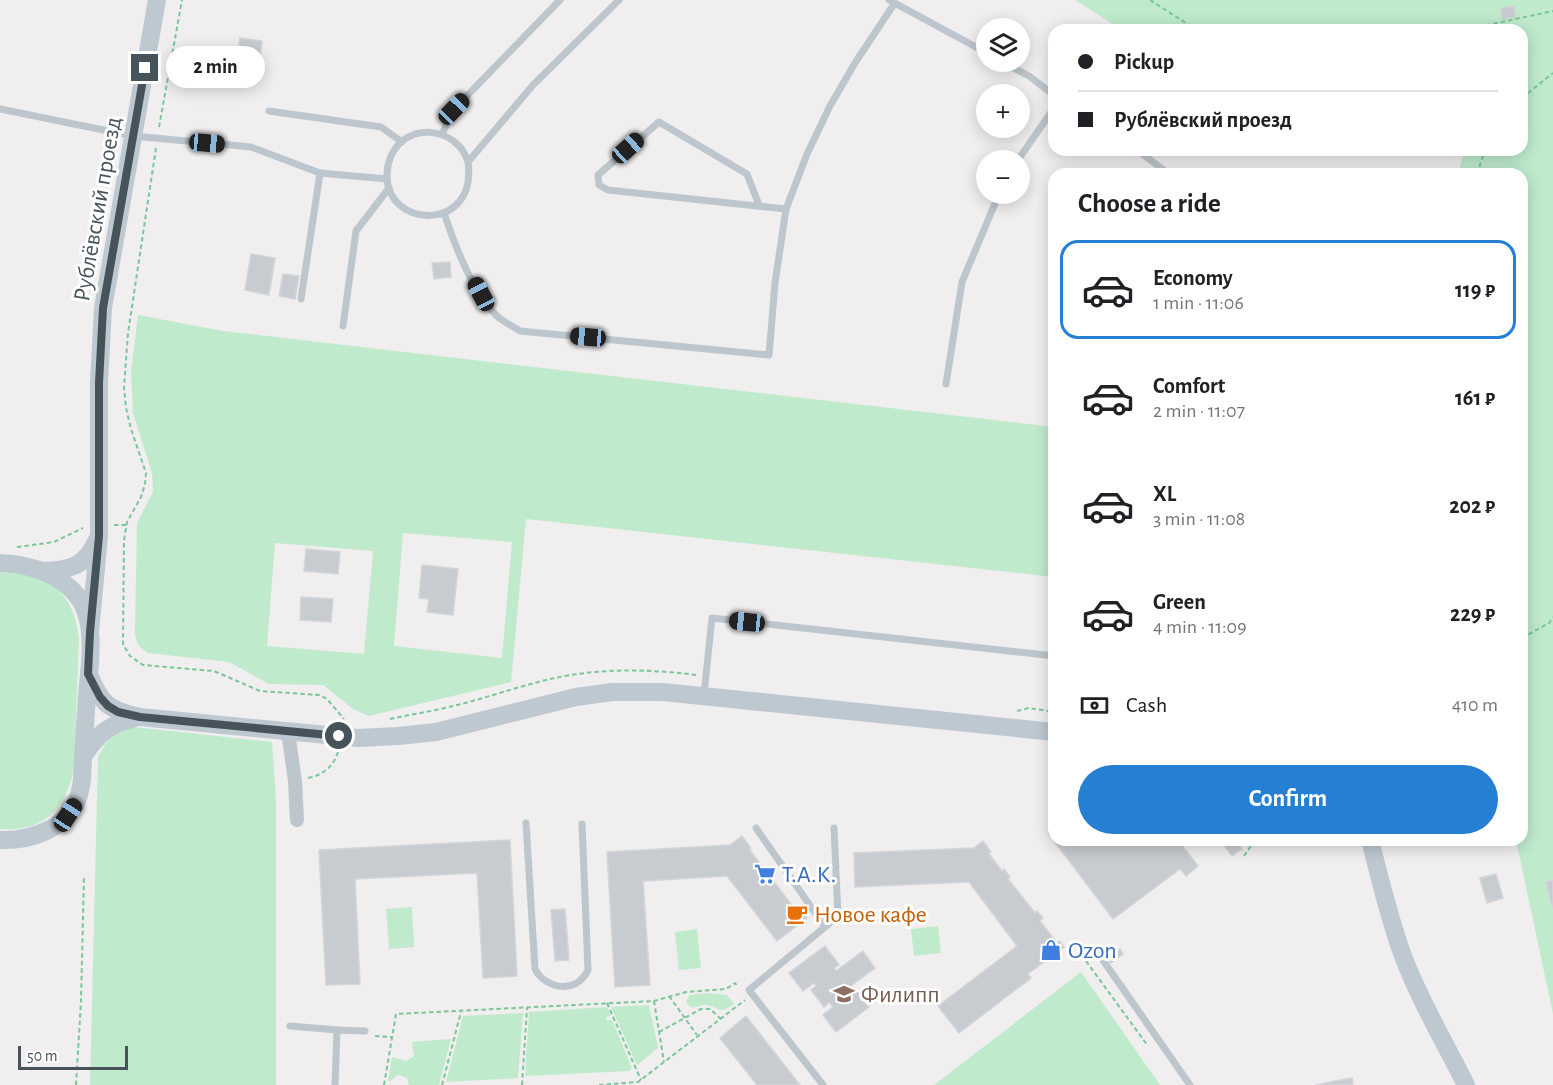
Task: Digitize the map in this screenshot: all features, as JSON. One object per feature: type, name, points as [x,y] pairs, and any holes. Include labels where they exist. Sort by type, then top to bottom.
[{"type":"street","name":"Рублёвский проезд","points":[[0,840],[32,838],[50,830],[68,815],[78,800],[82,780],[90,632],[99,530],[99,383],[103,308],[157,0]]},
{"type":"street","points":[[41,571],[63,570],[79,564],[91,554],[99,530]]},
{"type":"street","points":[[4,555],[59,579],[73,591],[83,606],[90,632]]},
{"type":"street","points":[[88,674],[100,697],[118,712],[140,717],[288,732],[343,729],[358,738],[436,732],[530,707],[612,692],[663,692],[1048,731]]},
{"type":"street","points":[[83,756],[94,739],[106,729],[119,722],[140,717]]},
{"type":"street","points":[[288,732],[295,778],[297,820]]},
{"type":"street","points":[[1372,846],[1404,957],[1424,1003],[1467,1085]]},
{"type":"lane","points":[[442,134],[454,109],[560,0]]},
{"type":"lane","points":[[468,162],[533,85],[619,0]]},
{"type":"lane","points":[[444,213],[454,244],[481,294],[497,316],[520,331],[769,355],[775,283],[786,209],[807,154],[830,106],[892,2],[976,47]]},
{"type":"lane","points":[[1021,72],[1048,90]]},
{"type":"lane","points":[[0,109],[134,136],[252,147],[320,173],[387,179]]},
{"type":"lane","points":[[269,111],[381,127],[402,141]]},
{"type":"lane","points":[[1025,150],[1048,117]]},
{"type":"lane","points":[[759,205],[747,174],[659,122],[598,175],[598,185],[609,190],[786,209]]},
{"type":"lane","points":[[428,132],[442,134],[461,147],[468,162],[470,176],[468,188],[454,207],[444,213],[429,216],[414,213],[404,208],[395,199],[389,188],[387,166],[393,152],[402,141],[413,135],[428,132]]},
{"type":"lane","points":[[1145,156],[1161,168]]},
{"type":"lane","points":[[301,299],[320,173]]},
{"type":"lane","points":[[343,326],[356,231],[389,188]]},
{"type":"lane","points":[[946,384],[962,282],[995,204]]},
{"type":"lane","points":[[704,696],[712,618],[1048,655]]},
{"type":"lane","points":[[526,823],[535,969],[544,981],[561,987],[581,980],[588,966],[582,824]]},
{"type":"lane","points":[[756,828],[825,927]]},
{"type":"lane","points":[[823,1085],[749,990],[838,916],[834,828]]},
{"type":"lane","points":[[1098,953],[1190,1085]]},
{"type":"lane","points":[[290,1026],[365,1031]]},
{"type":"lane","points":[[335,1085],[337,1030]]},
{"type":"path","points":[[182,0],[157,138],[128,333],[124,388],[126,408],[146,473],[145,484],[126,525],[123,644],[130,656],[143,665],[214,671],[260,691],[319,695],[327,699],[340,717],[343,729],[338,750],[331,767],[316,776],[295,778]]},
{"type":"path","points":[[1150,0],[1188,24]]},
{"type":"path","points":[[1492,24],[1553,11]]},
{"type":"path","points":[[1528,93],[1553,73]]},
{"type":"path","points":[[4,555],[54,542],[90,524],[99,530],[126,525]]},
{"type":"path","points":[[1528,635],[1549,623],[1553,617]]},
{"type":"path","points":[[384,720],[456,705],[555,678],[591,673],[652,671],[706,677]]},
{"type":"path","points":[[1013,712],[1029,708],[1048,711]]},
{"type":"path","points":[[340,717],[343,729]]},
{"type":"path","points":[[1244,856],[1251,846]]},
{"type":"path","points":[[76,1085],[81,1001],[84,874]]},
{"type":"path","points":[[1086,961],[1150,1048]]},
{"type":"path","points":[[384,1085],[396,1014],[654,1001],[686,992],[726,989],[735,983],[741,991]]},
{"type":"path","points":[[669,996],[698,1036]]},
{"type":"path","points":[[634,1085],[747,999]]},
{"type":"path","points":[[654,1001],[664,1062]]},
{"type":"path","points":[[607,1003],[641,1080]]},
{"type":"path","points":[[522,1085],[527,1008]]},
{"type":"path","points":[[659,1032],[684,1017],[706,1009],[714,1012],[721,1019]]},
{"type":"path","points":[[442,1085],[462,1011]]},
{"type":"path","points":[[365,1031],[372,1036],[392,1037]]},
{"type":"path","points":[[599,1085],[638,1082]]},
{"type":"green space","points":[[1075,0],[1553,0],[1553,1014],[1517,846],[1528,846],[1528,168],[1460,168],[1463,156],[1528,156],[1528,24],[1113,24]]},
{"type":"green space","points":[[138,315],[223,331],[1048,426],[1048,576],[526,519],[511,682],[369,716],[353,709],[323,685],[269,684],[229,662],[148,653],[139,646],[135,630],[137,523],[153,492],[152,473],[133,413],[131,371]],"holes":[[[403,533],[512,542],[502,658],[394,646]],[[275,543],[373,551],[364,654],[267,646]]]},
{"type":"green space","points":[[0,572],[31,576],[54,587],[63,595],[70,607],[76,621],[79,638],[74,771],[64,797],[49,816],[39,823],[15,829],[0,829]]},
{"type":"green space","points":[[134,727],[272,742],[276,801],[276,1085],[90,1085],[98,758],[104,746],[112,738]]},
{"type":"green space","points":[[412,907],[414,947],[389,949],[386,909]]},
{"type":"green space","points":[[938,926],[941,953],[914,956],[911,929]]},
{"type":"green space","points":[[697,929],[701,968],[679,970],[675,932]]},
{"type":"green space","points":[[1081,972],[1160,1085],[934,1085]]},
{"type":"green space","points":[[708,993],[727,995],[734,1004],[720,1010],[705,1005],[692,1008],[686,1002],[689,995]]},
{"type":"green space","points":[[649,1005],[658,1048],[637,1065],[611,1007]]},
{"type":"green space","points":[[607,1007],[611,1016],[606,1017],[606,1020],[612,1020],[632,1068],[629,1071],[525,1076],[529,1012]]},
{"type":"green space","points":[[523,1013],[518,1078],[446,1082],[463,1016]]},
{"type":"green space","points":[[451,1039],[439,1085],[409,1085],[407,1078],[400,1075],[388,1081],[392,1057],[406,1061],[414,1056],[412,1042]]},
{"type":"building","points":[[1514,6],[1516,17],[1502,19],[1500,8]]},
{"type":"building","points":[[240,38],[262,41],[257,82],[235,79]]},
{"type":"building","points":[[251,254],[275,258],[269,295],[245,290]]},
{"type":"building","points":[[450,262],[451,277],[434,279],[432,263]]},
{"type":"building","points":[[283,274],[299,276],[295,299],[279,296]]},
{"type":"building","points":[[306,549],[340,552],[338,574],[304,571]]},
{"type":"building","points":[[422,565],[458,569],[453,615],[427,612],[429,599],[419,598]]},
{"type":"building","points":[[301,597],[333,599],[331,622],[300,620]]},
{"type":"building","points":[[742,836],[751,848],[749,849],[794,908],[798,906],[807,918],[777,941],[727,876],[643,881],[650,985],[615,987],[607,852],[730,845]]},
{"type":"building","points":[[510,840],[517,976],[483,978],[477,873],[355,879],[360,984],[326,985],[319,850]]},
{"type":"building","points":[[983,841],[991,852],[989,854],[1002,871],[1004,869],[1010,877],[1008,879],[1035,913],[1037,911],[1043,918],[1040,921],[1057,943],[1060,941],[1064,947],[1028,974],[1031,978],[959,1033],[938,1006],[1017,946],[969,882],[855,887],[854,853],[974,848]]},
{"type":"building","points":[[1058,846],[1183,846],[1198,866],[1186,876],[1180,869],[1113,919]]},
{"type":"building","points":[[1224,846],[1240,846],[1242,849],[1232,856]]},
{"type":"building","points":[[1496,874],[1503,898],[1487,903],[1480,878]]},
{"type":"building","points":[[1553,880],[1553,907],[1552,907],[1546,882]]},
{"type":"building","points":[[565,909],[569,960],[555,961],[551,910]]},
{"type":"building","points":[[825,946],[839,965],[834,968],[836,971],[863,951],[875,968],[848,988],[852,993],[856,990],[869,1007],[836,1032],[823,1015],[833,1007],[829,1002],[824,1007],[811,990],[816,986],[814,983],[803,991],[789,973]]},
{"type":"building","points":[[1120,949],[1123,954],[1111,963],[1107,958]]},
{"type":"building","points":[[746,1016],[800,1085],[757,1085],[720,1038]]},
{"type":"building","points":[[1352,1078],[1353,1085],[1315,1085]]},
{"type":"place","name":"Т.А.К.","points":[[765,874]]},
{"type":"place","name":"Новое кафе","points":[[797,914]]},
{"type":"place","name":"Ozon","points":[[1051,950]]},
{"type":"place","name":"Филипп","points":[[844,994]]},
{"type":"route","points":[[145,68],[103,308],[99,383],[99,536],[88,674],[100,697],[118,712],[140,717],[339,736]]}]
